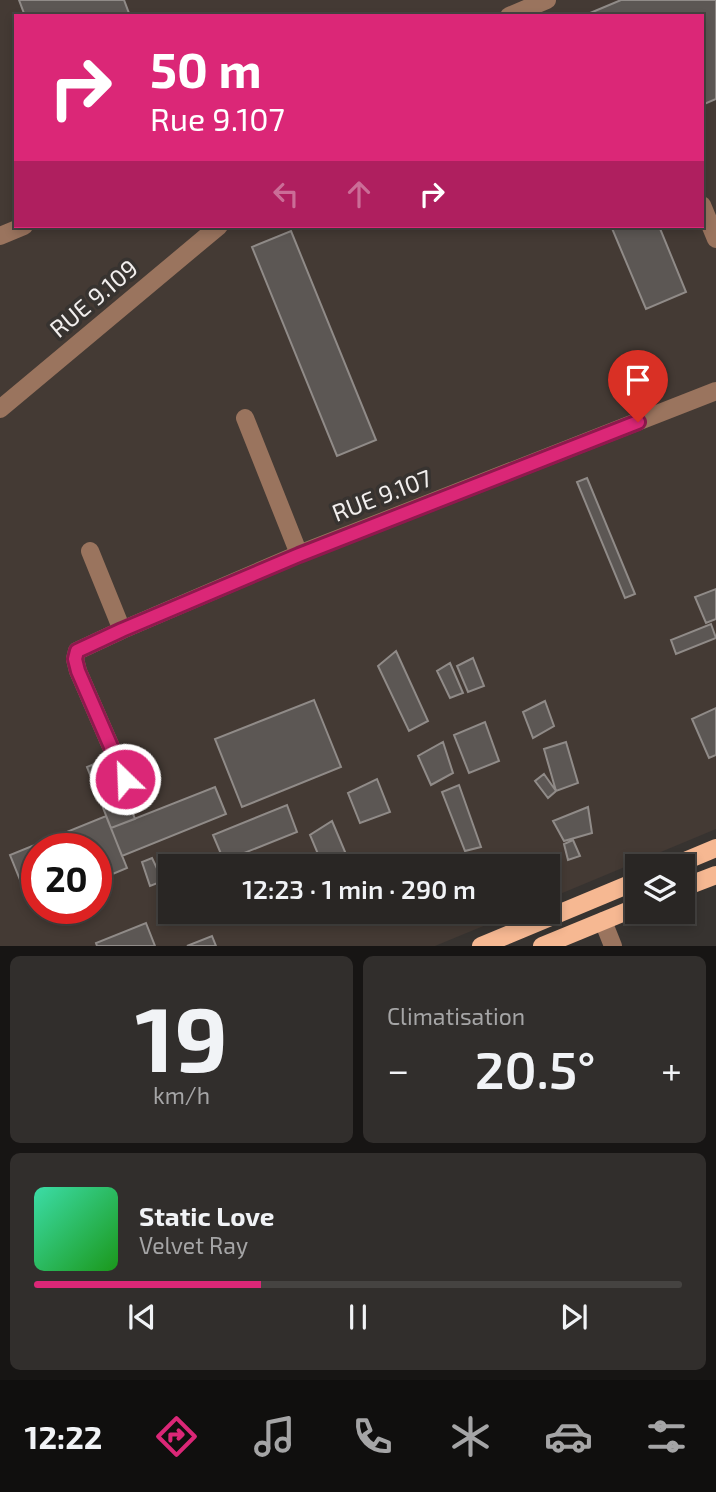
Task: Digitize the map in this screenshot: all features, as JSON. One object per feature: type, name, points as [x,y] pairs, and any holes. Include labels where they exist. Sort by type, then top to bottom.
[{"type":"main road","points":[[695,857],[716,848]]},
{"type":"main road","points":[[695,883],[716,875]]},
{"type":"main road","points":[[481,946],[625,886]]},
{"type":"main road","points":[[542,946],[625,912]]},
{"type":"street","points":[[514,14],[547,0]]},
{"type":"street","points":[[704,210],[716,239]]},
{"type":"street","points":[[0,236],[19,228]]},
{"type":"street","name":"RUE 9.109","points":[[0,409],[217,228]]},
{"type":"street","name":"RUE 9.107","points":[[125,779],[78,671],[75,659],[77,651],[299,555],[716,391]]},
{"type":"street","points":[[245,418],[299,555]]},
{"type":"street","points":[[90,551],[122,630]]},
{"type":"street","points":[[603,921],[613,946]]},
{"type":"shaded area","points":[[0,0],[716,0],[716,829],[656,854],[625,854],[625,867],[560,894],[560,854],[158,854],[158,924],[488,924],[435,946],[0,946]]},
{"type":"building","points":[[19,0],[124,0],[129,14],[24,14]]},
{"type":"building","points":[[621,0],[716,0],[716,99],[704,104],[704,14],[588,14]]},
{"type":"building","points":[[612,228],[660,228],[686,292],[646,309]]},
{"type":"building","points":[[291,231],[376,440],[337,456],[252,247]]},
{"type":"building","points":[[587,478],[635,594],[625,598],[577,482]]},
{"type":"building","points":[[716,589],[716,619],[706,623],[695,597]]},
{"type":"building","points":[[711,624],[716,638],[676,654],[671,640]]},
{"type":"building","points":[[396,651],[428,721],[409,731],[378,666]]},
{"type":"building","points":[[473,658],[484,686],[468,692],[457,666]]},
{"type":"building","points":[[450,663],[463,693],[450,698],[437,671]]},
{"type":"building","points":[[314,700],[341,767],[242,807],[215,739]]},
{"type":"building","points":[[545,701],[554,726],[533,738],[523,712]]},
{"type":"building","points":[[716,708],[716,755],[709,758],[692,719]]},
{"type":"building","points":[[485,722],[499,761],[469,773],[454,735]]},
{"type":"building","points":[[443,742],[453,773],[431,785],[418,756]]},
{"type":"building","points":[[566,742],[578,783],[556,791],[544,749]]},
{"type":"building","points":[[111,757],[135,819],[111,828],[87,767]]},
{"type":"building","points":[[544,774],[556,791],[548,798],[535,781]]},
{"type":"building","points":[[377,779],[390,812],[360,823],[348,793]]},
{"type":"building","points":[[459,785],[481,847],[465,851],[442,792]]},
{"type":"building","points":[[215,787],[226,814],[122,856],[111,828]]},
{"type":"building","points":[[287,805],[297,832],[242,854],[221,854],[213,835]]},
{"type":"building","points":[[588,807],[592,833],[564,841],[553,821]]},
{"type":"building","points":[[106,816],[127,868],[112,874],[112,833],[64,833]]},
{"type":"building","points":[[332,821],[346,854],[318,854],[310,835]]},
{"type":"building","points":[[573,840],[580,856],[568,860],[564,844]]},
{"type":"building","points":[[21,851],[21,882],[10,855]]},
{"type":"building","points":[[152,858],[158,871],[158,883],[150,886],[142,862]]},
{"type":"building","points":[[146,923],[155,946],[97,946],[96,943]]},
{"type":"building","points":[[212,936],[216,946],[187,946]]},
{"type":"route","points":[[125,779],[78,671],[75,659],[77,651],[299,555],[638,422]]}]
